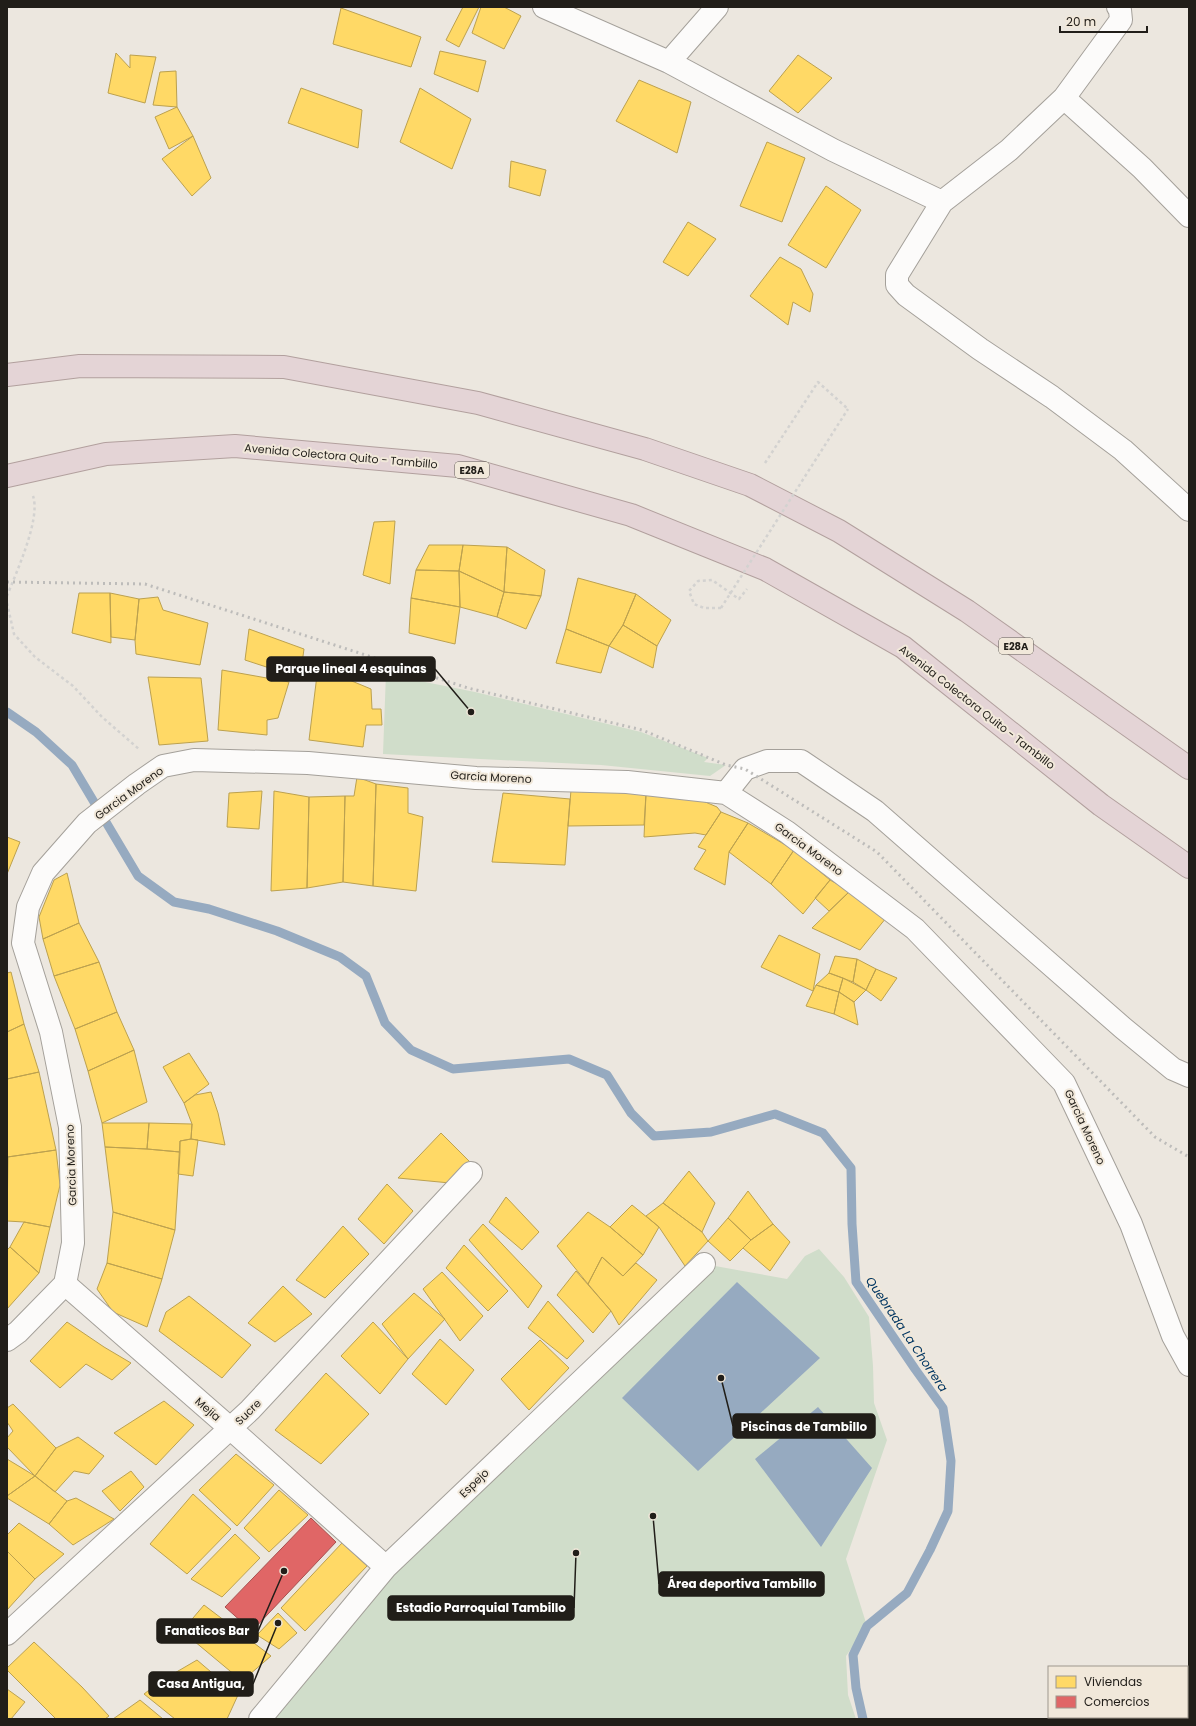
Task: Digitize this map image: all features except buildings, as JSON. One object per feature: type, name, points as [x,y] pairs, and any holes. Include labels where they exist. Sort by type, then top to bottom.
[{"type":"highway","name":"E28A","points":[[7,375],[80,366],[284,368],[478,403],[645,449],[750,485],[839,531],[967,611],[1189,768]]},
{"type":"highway","name":"Avenida Colectora Quito - Tambillo","points":[[16,474],[106,454],[235,446],[458,466],[631,515],[765,569],[904,647],[1101,805],[1189,867]]},
{"type":"street","points":[[544,7],[669,62],[833,150],[942,202]]},
{"type":"street","points":[[669,62],[717,7]]},
{"type":"street","points":[[1118,7],[1120,10],[1121,20],[1064,98],[1009,150],[942,202],[897,275],[897,285],[906,295],[974,344],[1052,397],[1123,450],[1189,510]]},
{"type":"street","points":[[1064,98],[1142,168],[1189,216]]},
{"type":"street","name":"Garcia Moreno","points":[[65,1284],[74,1243],[70,1126],[51,1032],[24,943],[28,907],[43,873],[87,823],[163,766],[194,760],[308,763],[476,778],[627,782],[726,793],[787,832],[915,929],[1064,1083],[1131,1224],[1173,1336],[1189,1365]]},
{"type":"street","points":[[726,793],[745,769],[767,761],[801,761],[875,811],[1124,1028],[1174,1069],[1189,1076]]},
{"type":"street","name":"Sucre","points":[[7,1634],[250,1410],[471,1174]]},
{"type":"street","name":"Espejo","points":[[260,1719],[386,1567],[704,1264]]},
{"type":"street","points":[[7,1340],[18,1332],[65,1284]]},
{"type":"street","name":"Mejia","points":[[65,1284],[231,1428],[386,1567]]},
{"type":"path","points":[[739,599],[712,580],[698,581],[689,592],[694,604],[704,608],[721,608],[848,409],[818,382],[750,485]]},
{"type":"path","points":[[7,596],[28,544],[35,503],[16,474]]},
{"type":"path","points":[[7,603],[14,634],[35,657],[74,686],[102,717],[137,746],[156,771]]},
{"type":"green space","points":[[386,673],[475,692],[641,732],[708,758],[704,762],[726,765],[710,776],[601,765],[383,754]]},
{"type":"green space","points":[[819,1249],[844,1277],[869,1317],[874,1403],[887,1440],[846,1559],[867,1626],[846,1656],[848,1695],[856,1719],[260,1719],[485,1473],[704,1264],[787,1279],[805,1256]]},
{"type":"water","points":[[737,1282],[820,1358],[698,1471],[622,1398]]},
{"type":"water","points":[[818,1407],[872,1468],[821,1547],[755,1459]]},
{"type":"waterway","name":"Quebrada La Chorrera","points":[[7,712],[36,732],[72,765],[138,876],[174,902],[209,909],[277,931],[340,957],[366,976],[385,1023],[411,1050],[453,1069],[569,1059],[607,1075],[631,1113],[654,1136],[711,1132],[775,1114],[823,1133],[851,1168],[852,1224],[856,1282],[943,1408],[951,1461],[948,1511],[930,1550],[907,1593],[867,1626],[853,1655],[856,1688],[863,1719]]},
{"type":"railway","points":[[7,582],[145,584],[468,688],[642,730],[726,765],[745,769],[877,852],[1155,1137],[1189,1157]]},
{"type":"place","name":"Parque lineal 4 esquinas","points":[[471,712]]},
{"type":"place","name":"Piscinas de Tambillo","points":[[721,1378]]},
{"type":"place","name":"Área deportiva Tambillo","points":[[653,1516]]},
{"type":"place","name":"Estadio Parroquial Tambillo","points":[[576,1553]]},
{"type":"place","name":"Fanaticos Bar","points":[[284,1571]]},
{"type":"place","name":"Casa Antigua,","points":[[278,1623]]}]
